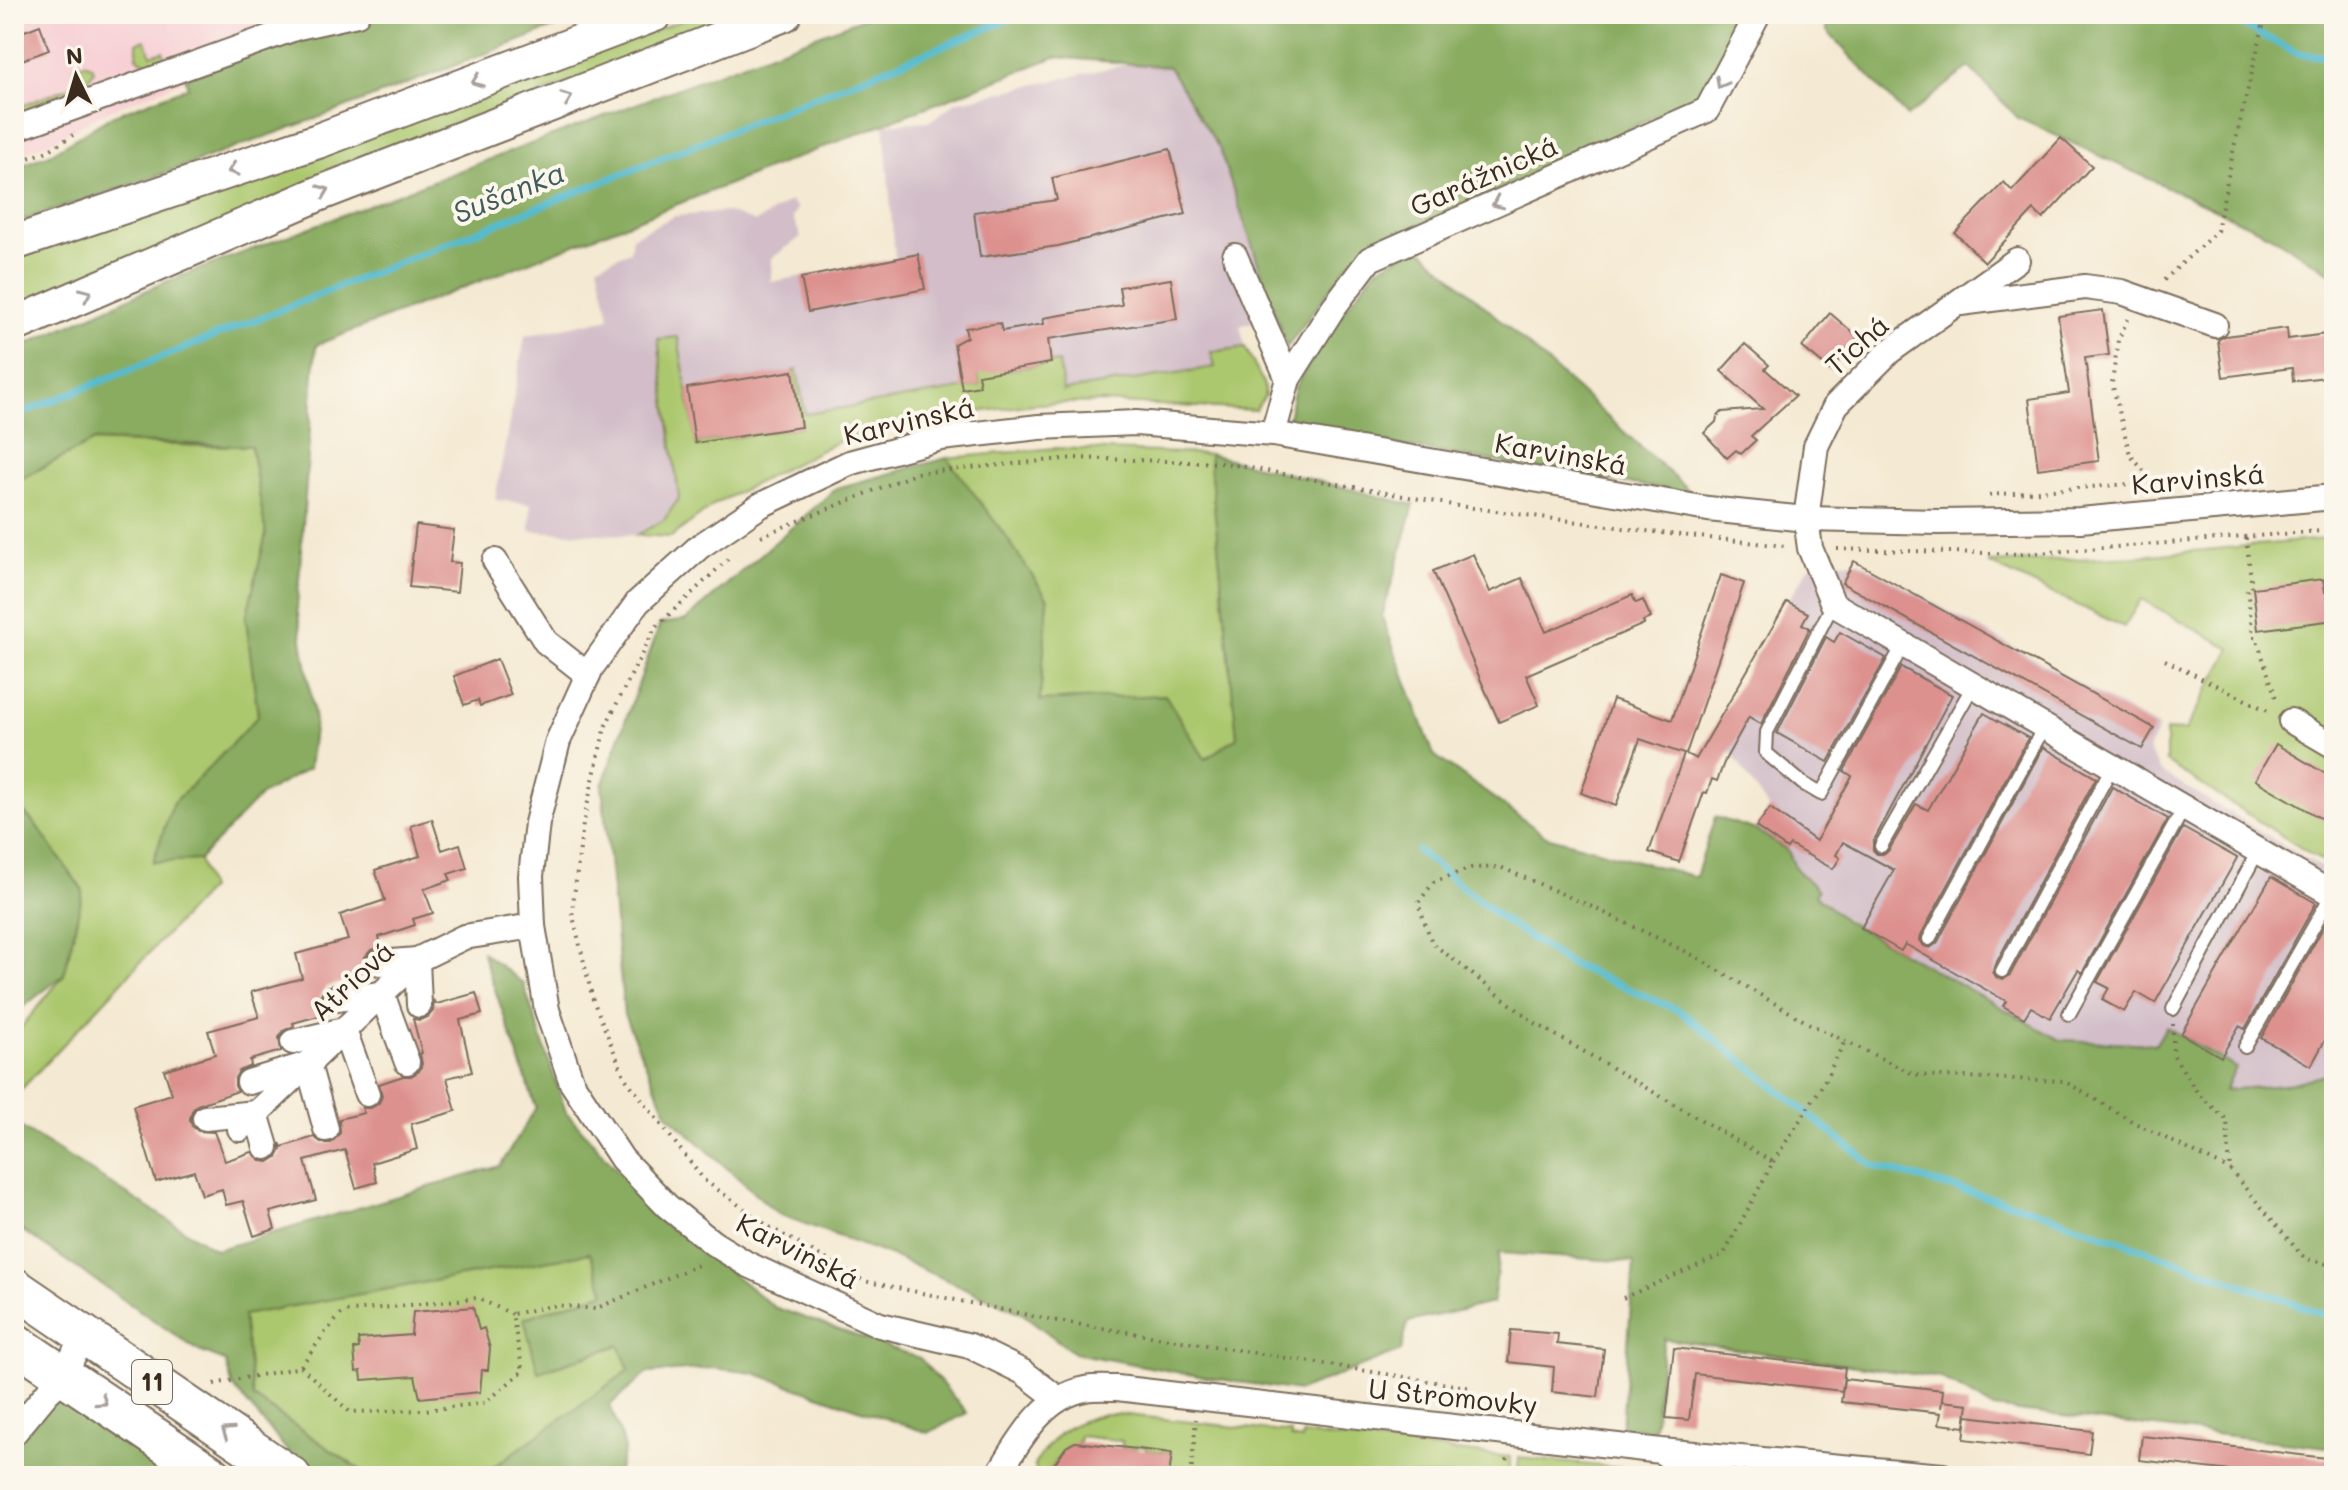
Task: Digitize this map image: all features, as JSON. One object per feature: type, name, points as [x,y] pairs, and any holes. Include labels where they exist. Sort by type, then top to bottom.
[{"type":"main road","points":[[14,243],[318,141],[655,14]]},
{"type":"main road","points":[[14,325],[318,194],[784,14]]},
{"type":"main road","name":"11","points":[[14,1287],[291,1476]]},
{"type":"main road","name":"11","points":[[14,1342],[213,1476]]},
{"type":"street","points":[[14,129],[298,27],[357,14]]},
{"type":"street","name":"Garážnická","points":[[1273,434],[1288,379],[1333,308],[1370,259],[1707,110],[1758,14]]},
{"type":"street","points":[[1235,256],[1288,379]]},
{"type":"street","name":"Tichá","points":[[1833,604],[1810,548],[1806,519],[1816,446],[1836,405],[1890,351],[2017,260]]},
{"type":"street","points":[[1955,304],[2085,287],[2122,292],[2215,325]]},
{"type":"street","name":"Karvinská","points":[[1057,1398],[1023,1372],[970,1346],[880,1325],[747,1264],[713,1243],[667,1206],[622,1159],[572,1083],[547,1010],[533,926],[531,876],[537,823],[558,741],[588,675],[638,602],[699,547],[761,505],[849,463],[941,438],[1039,427],[1136,423],[1273,434],[1708,509],[1806,519],[1939,522],[2080,520],[2334,497]]},
{"type":"street","points":[[495,561],[546,642],[588,675]]},
{"type":"street","points":[[1833,604],[2333,894]]},
{"type":"street","points":[[2287,720],[2334,746]]},
{"type":"street","name":"Atriová","points":[[248,1121],[417,960],[464,937],[533,926]]},
{"type":"street","points":[[379,963],[417,960],[419,1005]]},
{"type":"street","points":[[335,999],[382,994],[407,1062]]},
{"type":"street","points":[[293,1042],[344,1030],[367,1094]]},
{"type":"street","points":[[249,1082],[308,1064],[326,1129]]},
{"type":"street","points":[[205,1118],[248,1121],[266,1147]]},
{"type":"street","points":[[14,1433],[65,1376],[82,1334]]},
{"type":"street","name":"U Stromovky","points":[[1057,1398],[1086,1389],[1117,1388],[1661,1451],[1943,1476]]},
{"type":"street","points":[[1001,1475],[1031,1424],[1057,1398]]},
{"type":"street","points":[[1661,1451],[1696,1476]]},
{"type":"lane","points":[[1833,604],[1767,732],[1766,753],[1802,783],[1821,794],[1903,645]]},
{"type":"lane","points":[[1881,846],[1973,686]]},
{"type":"lane","points":[[1929,939],[2044,727]]},
{"type":"lane","points":[[2002,971],[2112,767]]},
{"type":"lane","points":[[2069,1014],[2184,808]]},
{"type":"lane","points":[[2173,1009],[2258,851]]},
{"type":"lane","points":[[2245,1047],[2333,894]]},
{"type":"path","points":[[2154,482],[2130,455],[2112,383],[2118,340],[2132,312],[2217,231],[2266,14]]},
{"type":"path","points":[[758,538],[917,473],[1074,458],[1223,463],[1458,506],[1661,533],[1810,548],[2025,554],[2334,530]]},
{"type":"path","points":[[1982,496],[2274,476]]},
{"type":"path","points":[[2246,537],[2252,587],[2247,588],[2253,637],[2256,637],[2287,720]]},
{"type":"path","points":[[732,554],[655,628],[605,727],[583,824],[572,912],[593,1000],[625,1078],[704,1180],[768,1226],[864,1281],[1052,1320],[1472,1388]]},
{"type":"path","points":[[2165,660],[2287,720]]},
{"type":"path","points":[[1773,1162],[1535,1023],[1432,943],[1418,903],[1434,882],[1471,868],[1500,867],[1689,953],[1808,1023],[1915,1075],[2064,1081],[2135,1123],[2230,1170],[2304,1258],[2334,1266]]},
{"type":"path","points":[[2173,1009],[2173,1054],[2198,1094],[2227,1120],[2230,1170]]},
{"type":"path","points":[[1623,1298],[1724,1254],[1773,1162],[1822,1086],[1845,1041]]},
{"type":"path","points":[[213,1384],[301,1367],[343,1312],[477,1298],[512,1314],[557,1305],[595,1309],[700,1264],[713,1243]]},
{"type":"path","points":[[301,1367],[350,1412],[425,1410],[485,1403],[523,1371],[512,1314]]},
{"type":"path","points":[[1191,1476],[1198,1398]]},
{"type":"path","points":[[1505,1476],[1508,1450]]},
{"type":"shaded area","points":[[14,14],[391,14],[190,78],[99,115],[51,142],[14,156]]},
{"type":"shaded area","points":[[1128,64],[1169,67],[1219,148],[1277,316],[1240,326],[1260,403],[1255,410],[1101,402],[1034,404],[902,423],[835,443],[715,504],[671,537],[530,531],[531,504],[495,500],[525,336],[610,318],[598,265],[630,251],[632,237],[675,216],[727,212],[756,222],[790,201],[797,208],[793,218],[801,237],[772,258],[771,282],[895,259],[884,124],[930,121],[956,102]]},
{"type":"shaded area","points":[[1818,561],[1860,562],[2159,728],[2148,750],[2161,772],[2334,875],[2334,1073],[2284,1085],[2224,1090],[2235,1068],[2166,1028],[2156,1044],[2060,1040],[1861,930],[1815,895],[1818,889],[1796,869],[1788,851],[1756,830],[1769,809],[1731,752],[1723,763],[1786,604],[1810,566]]},
{"type":"green space","points":[[389,14],[589,14],[334,112],[163,174],[14,223],[14,168],[50,154],[114,115],[188,87],[185,77],[331,26]]},
{"type":"green space","points":[[698,14],[738,14],[14,308],[14,259],[502,88]]},
{"type":"green space","points":[[874,14],[1749,14],[1706,90],[1594,147],[1365,249],[1349,263],[1287,347],[1219,148],[1169,67],[1055,57],[316,345],[297,608],[315,721],[309,768],[261,795],[199,860],[153,862],[173,803],[258,716],[246,619],[266,534],[251,446],[94,441],[14,482],[14,350],[163,283]]},
{"type":"green space","points":[[1825,14],[2314,14],[2334,20],[2334,275],[2268,234],[2018,118],[1969,67],[1907,117],[1827,31]]},
{"type":"green space","points":[[145,40],[151,55],[163,51],[167,62],[151,64],[137,57],[137,43]]},
{"type":"green space","points":[[84,63],[92,66],[94,71],[79,89],[59,101],[14,118],[14,109],[80,83],[74,67]]},
{"type":"green space","points":[[1418,246],[1693,494],[1286,427],[1295,387],[1324,338],[1376,269]]},
{"type":"green space","points":[[678,337],[696,443],[801,427],[793,371],[797,370],[805,414],[980,386],[975,354],[1005,350],[1008,370],[1059,362],[1063,391],[1215,367],[1211,352],[1245,347],[1263,382],[1265,396],[1255,410],[1101,402],[1034,404],[902,423],[835,443],[715,504],[671,537],[637,535],[664,520],[679,498],[658,339]]},
{"type":"green space","points":[[94,441],[251,446],[266,534],[246,619],[258,716],[173,803],[153,862],[199,860],[209,889],[15,1096],[14,1036],[64,975],[83,891],[36,825],[14,802],[14,482]]},
{"type":"green space","points":[[1055,448],[1209,454],[1237,737],[1205,759],[1165,695],[1039,701],[1048,599],[947,458]]},
{"type":"green space","points":[[1209,454],[1414,505],[1382,617],[1434,755],[1546,836],[1696,877],[1715,817],[1756,830],[1788,851],[1796,869],[1818,890],[1815,895],[1846,921],[2060,1040],[2156,1044],[2166,1027],[2236,1068],[2225,1090],[2284,1085],[2334,1073],[2334,1448],[1993,1408],[1941,1378],[1664,1339],[1654,1430],[1622,1427],[1634,1262],[1499,1253],[1493,1303],[1408,1322],[1401,1351],[1299,1391],[1198,1376],[1074,1353],[1023,1314],[897,1258],[778,1214],[668,1115],[624,1015],[602,786],[660,624],[686,620],[837,488],[947,458],[1048,599],[1040,701],[1165,695],[1205,759],[1237,737]]},
{"type":"green space","points":[[2334,538],[2334,869],[2166,762],[2166,730],[2185,731],[2231,649],[2141,599],[2124,627],[1988,563],[2139,556]]},
{"type":"green space","points":[[14,802],[36,825],[83,891],[64,975],[14,1014]]},
{"type":"green space","points":[[482,952],[523,983],[566,1112],[653,1210],[774,1307],[920,1358],[967,1413],[928,1433],[754,1373],[713,1368],[648,1373],[610,1405],[625,1447],[617,1476],[481,1476],[629,1370],[619,1345],[538,1372],[524,1318],[605,1292],[590,1253],[243,1315],[253,1397],[369,1476],[309,1476],[233,1387],[225,1361],[199,1351],[14,1225],[14,1123],[216,1250],[500,1166],[536,1108]]},
{"type":"green space","points":[[590,1253],[605,1292],[539,1372],[620,1345],[630,1370],[481,1476],[369,1476],[253,1397],[242,1315]]},
{"type":"green space","points":[[47,1393],[173,1476],[16,1476],[14,1433]]},
{"type":"green space","points":[[1105,1414],[1291,1433],[1291,1438],[1302,1440],[1303,1434],[1510,1457],[1510,1471],[1518,1472],[1519,1458],[1623,1468],[1666,1476],[1169,1476],[1171,1453],[1138,1446],[1137,1449],[1122,1448],[1122,1441],[1080,1436],[1079,1442],[1066,1447],[1046,1476],[1039,1476],[1034,1465],[1056,1437],[1072,1425]]},
{"type":"building","points":[[40,25],[49,50],[14,63],[14,35]]},
{"type":"building","points":[[2061,138],[2092,166],[2043,219],[2034,210],[1985,262],[1955,233],[2004,182],[2012,191]]},
{"type":"building","points":[[1170,149],[1186,214],[1058,246],[980,257],[974,212],[1057,200],[1052,178]]},
{"type":"building","points":[[918,254],[925,289],[808,312],[801,278]]},
{"type":"building","points":[[1171,279],[1177,319],[1048,339],[1051,363],[978,375],[980,386],[962,389],[954,344],[967,337],[965,328],[1000,323],[1002,331],[1044,324],[1043,318],[1122,305],[1119,287]]},
{"type":"building","points":[[2103,310],[2109,355],[2085,358],[2099,461],[2038,469],[2029,399],[2069,393],[2058,316]]},
{"type":"building","points":[[1830,313],[1858,337],[1830,370],[1802,347]]},
{"type":"building","points":[[2287,328],[2288,339],[2334,333],[2334,376],[2293,381],[2292,368],[2223,377],[2218,340],[2225,336]]},
{"type":"building","points":[[1745,344],[1769,365],[1765,369],[1795,396],[1751,436],[1756,440],[1741,454],[1736,450],[1727,458],[1704,433],[1722,412],[1763,409],[1721,371]]},
{"type":"building","points":[[793,371],[801,427],[695,443],[687,388]]},
{"type":"building","points":[[416,525],[454,530],[450,562],[460,563],[457,592],[409,587]]},
{"type":"building","points":[[1473,554],[1490,592],[1522,578],[1546,632],[1632,595],[1636,603],[1643,600],[1651,618],[1643,621],[1644,624],[1526,675],[1539,705],[1499,722],[1433,571]]},
{"type":"building","points":[[1854,561],[2154,728],[2142,749],[1842,583]]},
{"type":"building","points":[[1721,575],[1744,583],[1686,754],[1696,759],[1787,602],[1808,613],[1802,624],[1810,628],[1761,724],[1749,717],[1717,781],[1712,779],[1707,793],[1704,792],[1679,862],[1649,852],[1684,754],[1640,739],[1616,806],[1581,793],[1613,699],[1672,720]]},
{"type":"building","points":[[2323,579],[2325,592],[2334,590],[2334,620],[2258,630],[2253,588]]},
{"type":"building","points":[[1840,632],[1886,658],[1828,762],[1777,733],[1826,637],[1834,642]]},
{"type":"building","points":[[497,659],[511,695],[480,706],[478,700],[464,705],[454,676]]},
{"type":"building","points":[[1901,667],[1952,695],[1873,842],[1873,850],[1877,854],[1885,854],[1889,850],[1916,804],[1928,810],[1984,713],[2028,738],[1921,935],[1924,946],[1930,948],[1937,943],[2043,747],[2096,778],[1994,967],[1997,978],[2003,980],[2010,975],[2112,787],[2168,819],[2082,973],[2078,970],[2050,1018],[2031,1007],[2024,1018],[2003,1006],[2006,1001],[1905,944],[1901,951],[1861,928],[1894,870],[1843,842],[1836,855],[1840,858],[1833,869],[1790,845],[1787,849],[1756,827],[1770,808],[1816,841],[1852,776],[1844,771]]},
{"type":"building","points":[[2276,744],[2334,779],[2334,826],[2255,780]]},
{"type":"building","points":[[432,819],[442,850],[460,844],[467,868],[448,874],[451,880],[424,889],[433,913],[413,919],[415,925],[379,937],[381,948],[371,950],[365,957],[364,965],[370,975],[326,987],[320,1001],[329,1013],[293,1023],[294,1026],[283,1031],[279,1038],[281,1051],[250,1060],[251,1066],[239,1071],[235,1078],[238,1091],[197,1105],[190,1119],[198,1131],[214,1132],[225,1161],[252,1152],[262,1161],[269,1162],[277,1157],[281,1150],[280,1143],[282,1147],[314,1137],[322,1143],[331,1143],[340,1133],[339,1119],[364,1113],[362,1108],[371,1108],[379,1103],[382,1096],[379,1084],[419,1071],[422,1053],[413,1019],[428,1017],[433,1011],[434,1001],[437,1004],[476,993],[482,1014],[460,1020],[472,1072],[447,1078],[456,1111],[411,1124],[417,1149],[372,1163],[377,1182],[356,1188],[345,1150],[305,1161],[316,1200],[270,1212],[275,1229],[254,1236],[243,1201],[226,1205],[222,1189],[202,1195],[194,1171],[156,1182],[133,1106],[172,1094],[164,1070],[215,1054],[208,1031],[259,1017],[251,992],[302,978],[296,954],[348,940],[340,915],[385,900],[375,870],[420,856],[411,826]]},
{"type":"building","points":[[2183,828],[2237,858],[2155,1003],[2136,992],[2124,1012],[2102,1000],[2109,988],[2097,982]]},
{"type":"building","points":[[2271,877],[2316,903],[2245,1029],[2239,1026],[2221,1057],[2181,1034]]},
{"type":"building","points":[[2332,912],[2334,1024],[2311,1066],[2261,1038]]},
{"type":"building","points":[[473,1307],[479,1330],[484,1328],[490,1348],[488,1370],[482,1370],[480,1392],[420,1398],[415,1376],[362,1380],[361,1371],[356,1372],[354,1349],[359,1348],[358,1339],[411,1335],[413,1312]]},
{"type":"building","points":[[1511,1330],[1558,1334],[1557,1344],[1604,1349],[1598,1397],[1552,1392],[1554,1367],[1508,1362]]},
{"type":"building","points":[[1674,1348],[1845,1368],[1842,1391],[1695,1374],[1689,1420],[1666,1418]]},
{"type":"building","points":[[1844,1379],[1943,1390],[1941,1408],[1942,1401],[1968,1404],[1965,1427],[1939,1424],[1941,1413],[1841,1402]]},
{"type":"building","points":[[1967,1416],[2092,1431],[2089,1454],[1964,1439]]},
{"type":"building","points":[[2142,1436],[2334,1459],[2334,1476],[2273,1476],[2139,1460]]},
{"type":"building","points":[[1075,1442],[1172,1453],[1169,1476],[1046,1476],[1066,1447]]},
{"type":"waterway","name":"Sušanka","points":[[14,416],[1023,14]]},
{"type":"waterway","points":[[2237,14],[2244,26],[2299,54],[2334,57]]},
{"type":"waterway","points":[[1418,851],[1502,919],[1568,963],[1680,1011],[1873,1166],[2029,1208],[2334,1318]]}]
